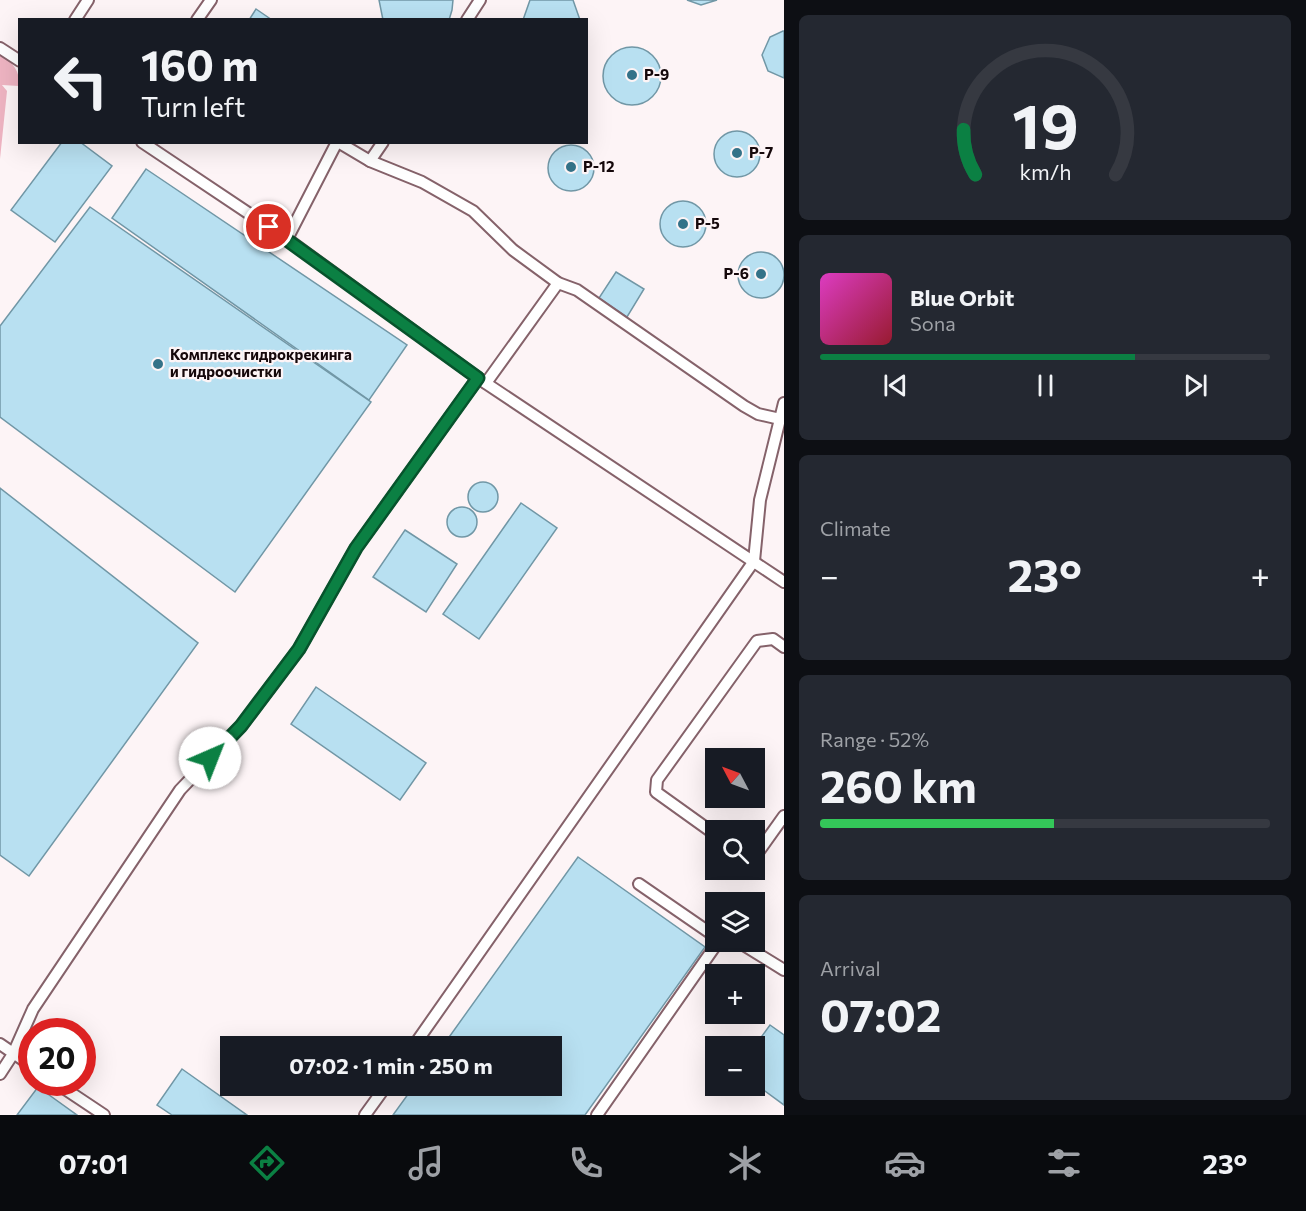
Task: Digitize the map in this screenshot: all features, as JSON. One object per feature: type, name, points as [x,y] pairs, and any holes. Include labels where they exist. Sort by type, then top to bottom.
[{"type":"lane","points":[[76,18],[88,0]]},
{"type":"lane","points":[[198,18],[211,0]]},
{"type":"lane","points":[[468,18],[480,0]]},
{"type":"lane","points":[[0,48],[18,60]]},
{"type":"lane","points":[[145,144],[287,239],[482,381],[784,582]]},
{"type":"lane","points":[[287,239],[337,144]]},
{"type":"lane","points":[[341,144],[370,161],[422,182],[473,211],[513,250],[558,283],[577,290],[751,410],[780,419]]},
{"type":"lane","points":[[370,161],[382,144]]},
{"type":"lane","points":[[0,1074],[13,1054],[33,1009],[180,790],[241,726],[299,649],[356,548],[558,283]]},
{"type":"lane","points":[[421,1036],[754,561],[760,500],[784,403]]},
{"type":"lane","points":[[705,827],[656,792],[657,780],[757,641],[773,639],[784,647]]},
{"type":"lane","points":[[765,843],[784,816]]},
{"type":"lane","points":[[639,884],[705,929]]},
{"type":"lane","points":[[597,1115],[711,952]]},
{"type":"lane","points":[[755,952],[784,970]]},
{"type":"lane","points":[[0,1044],[18,1057]]},
{"type":"lane","points":[[76,1096],[104,1115]]},
{"type":"lane","points":[[366,1115],[379,1096]]},
{"type":"shaded area","points":[[0,54],[15,67],[18,86],[2,85],[7,91],[0,159]]},
{"type":"building","points":[[379,0],[453,0],[450,18],[383,18]]},
{"type":"building","points":[[530,0],[573,0],[579,18],[524,18]]},
{"type":"building","points":[[687,0],[717,0],[701,5]]},
{"type":"building","points":[[256,9],[269,18],[250,18]]},
{"type":"building","points":[[784,31],[784,78],[768,71],[762,55],[770,37]]},
{"type":"building","name":"Р-9","points":[[632,47],[643,49],[656,60],[661,76],[659,87],[648,100],[632,105],[621,103],[608,92],[603,76],[605,65],[616,52]]},
{"type":"building","name":"Р-7","points":[[737,131],[746,132],[754,137],[759,145],[759,163],[754,171],[746,176],[737,177],[728,176],[720,171],[715,163],[714,154],[715,145],[720,137],[728,132]]},
{"type":"building","points":[[60,144],[83,144],[112,166],[55,242],[11,210]]},
{"type":"building","name":"Р-12","points":[[571,145],[580,146],[588,151],[593,159],[593,177],[588,185],[580,190],[571,191],[562,190],[554,185],[549,177],[548,168],[549,159],[554,151],[562,146]]},
{"type":"building","points":[[146,169],[407,345],[369,400],[112,218]]},
{"type":"building","name":"Р-5","points":[[683,201],[692,202],[700,207],[705,215],[705,233],[700,241],[692,246],[683,247],[674,246],[666,241],[661,233],[660,224],[661,215],[666,207],[674,202]]},
{"type":"building","name":"Комплекс гидрокрекинга и гидроочистки","points":[[90,207],[371,402],[235,592],[0,417],[0,326]]},
{"type":"building","name":"Р-6","points":[[761,252],[770,253],[778,258],[783,266],[783,284],[778,292],[770,297],[761,298],[752,297],[744,292],[739,284],[738,275],[739,266],[744,258],[752,253]]},
{"type":"building","points":[[616,272],[644,289],[627,317],[599,298]]},
{"type":"building","points":[[483,482],[494,486],[498,497],[494,508],[483,512],[472,508],[468,497],[472,486]]},
{"type":"building","points":[[0,488],[198,643],[29,876],[0,855]]},
{"type":"building","points":[[521,503],[557,528],[479,639],[443,614]]},
{"type":"building","points":[[462,507],[473,511],[477,522],[473,533],[462,537],[451,533],[447,522],[451,511]]},
{"type":"building","points":[[405,530],[457,564],[426,612],[373,577]]},
{"type":"building","points":[[316,687],[426,763],[400,800],[291,724]]},
{"type":"building","points":[[578,857],[705,947],[585,1115],[393,1115],[407,1096],[562,1096],[562,1036],[450,1036]]},
{"type":"building","points":[[770,1025],[784,1035],[784,1105],[765,1091],[765,1036],[762,1036]]},
{"type":"building","points":[[182,1069],[247,1115],[172,1115],[157,1105]]},
{"type":"building","points":[[31,1096],[51,1096],[77,1115],[17,1115]]},
{"type":"place","name":"Р-9","points":[[632,75]]},
{"type":"place","name":"Р-7","points":[[737,153]]},
{"type":"place","name":"Р-12","points":[[571,167]]},
{"type":"place","name":"Р-5","points":[[683,224]]},
{"type":"place","name":"Р-6","points":[[761,274]]},
{"type":"place","name":"Комплекс гидрокрекинга и гидроочистки","points":[[158,364]]},
{"type":"route","points":[[210,758],[241,726],[299,649],[356,548],[478,378],[269,227]]}]
